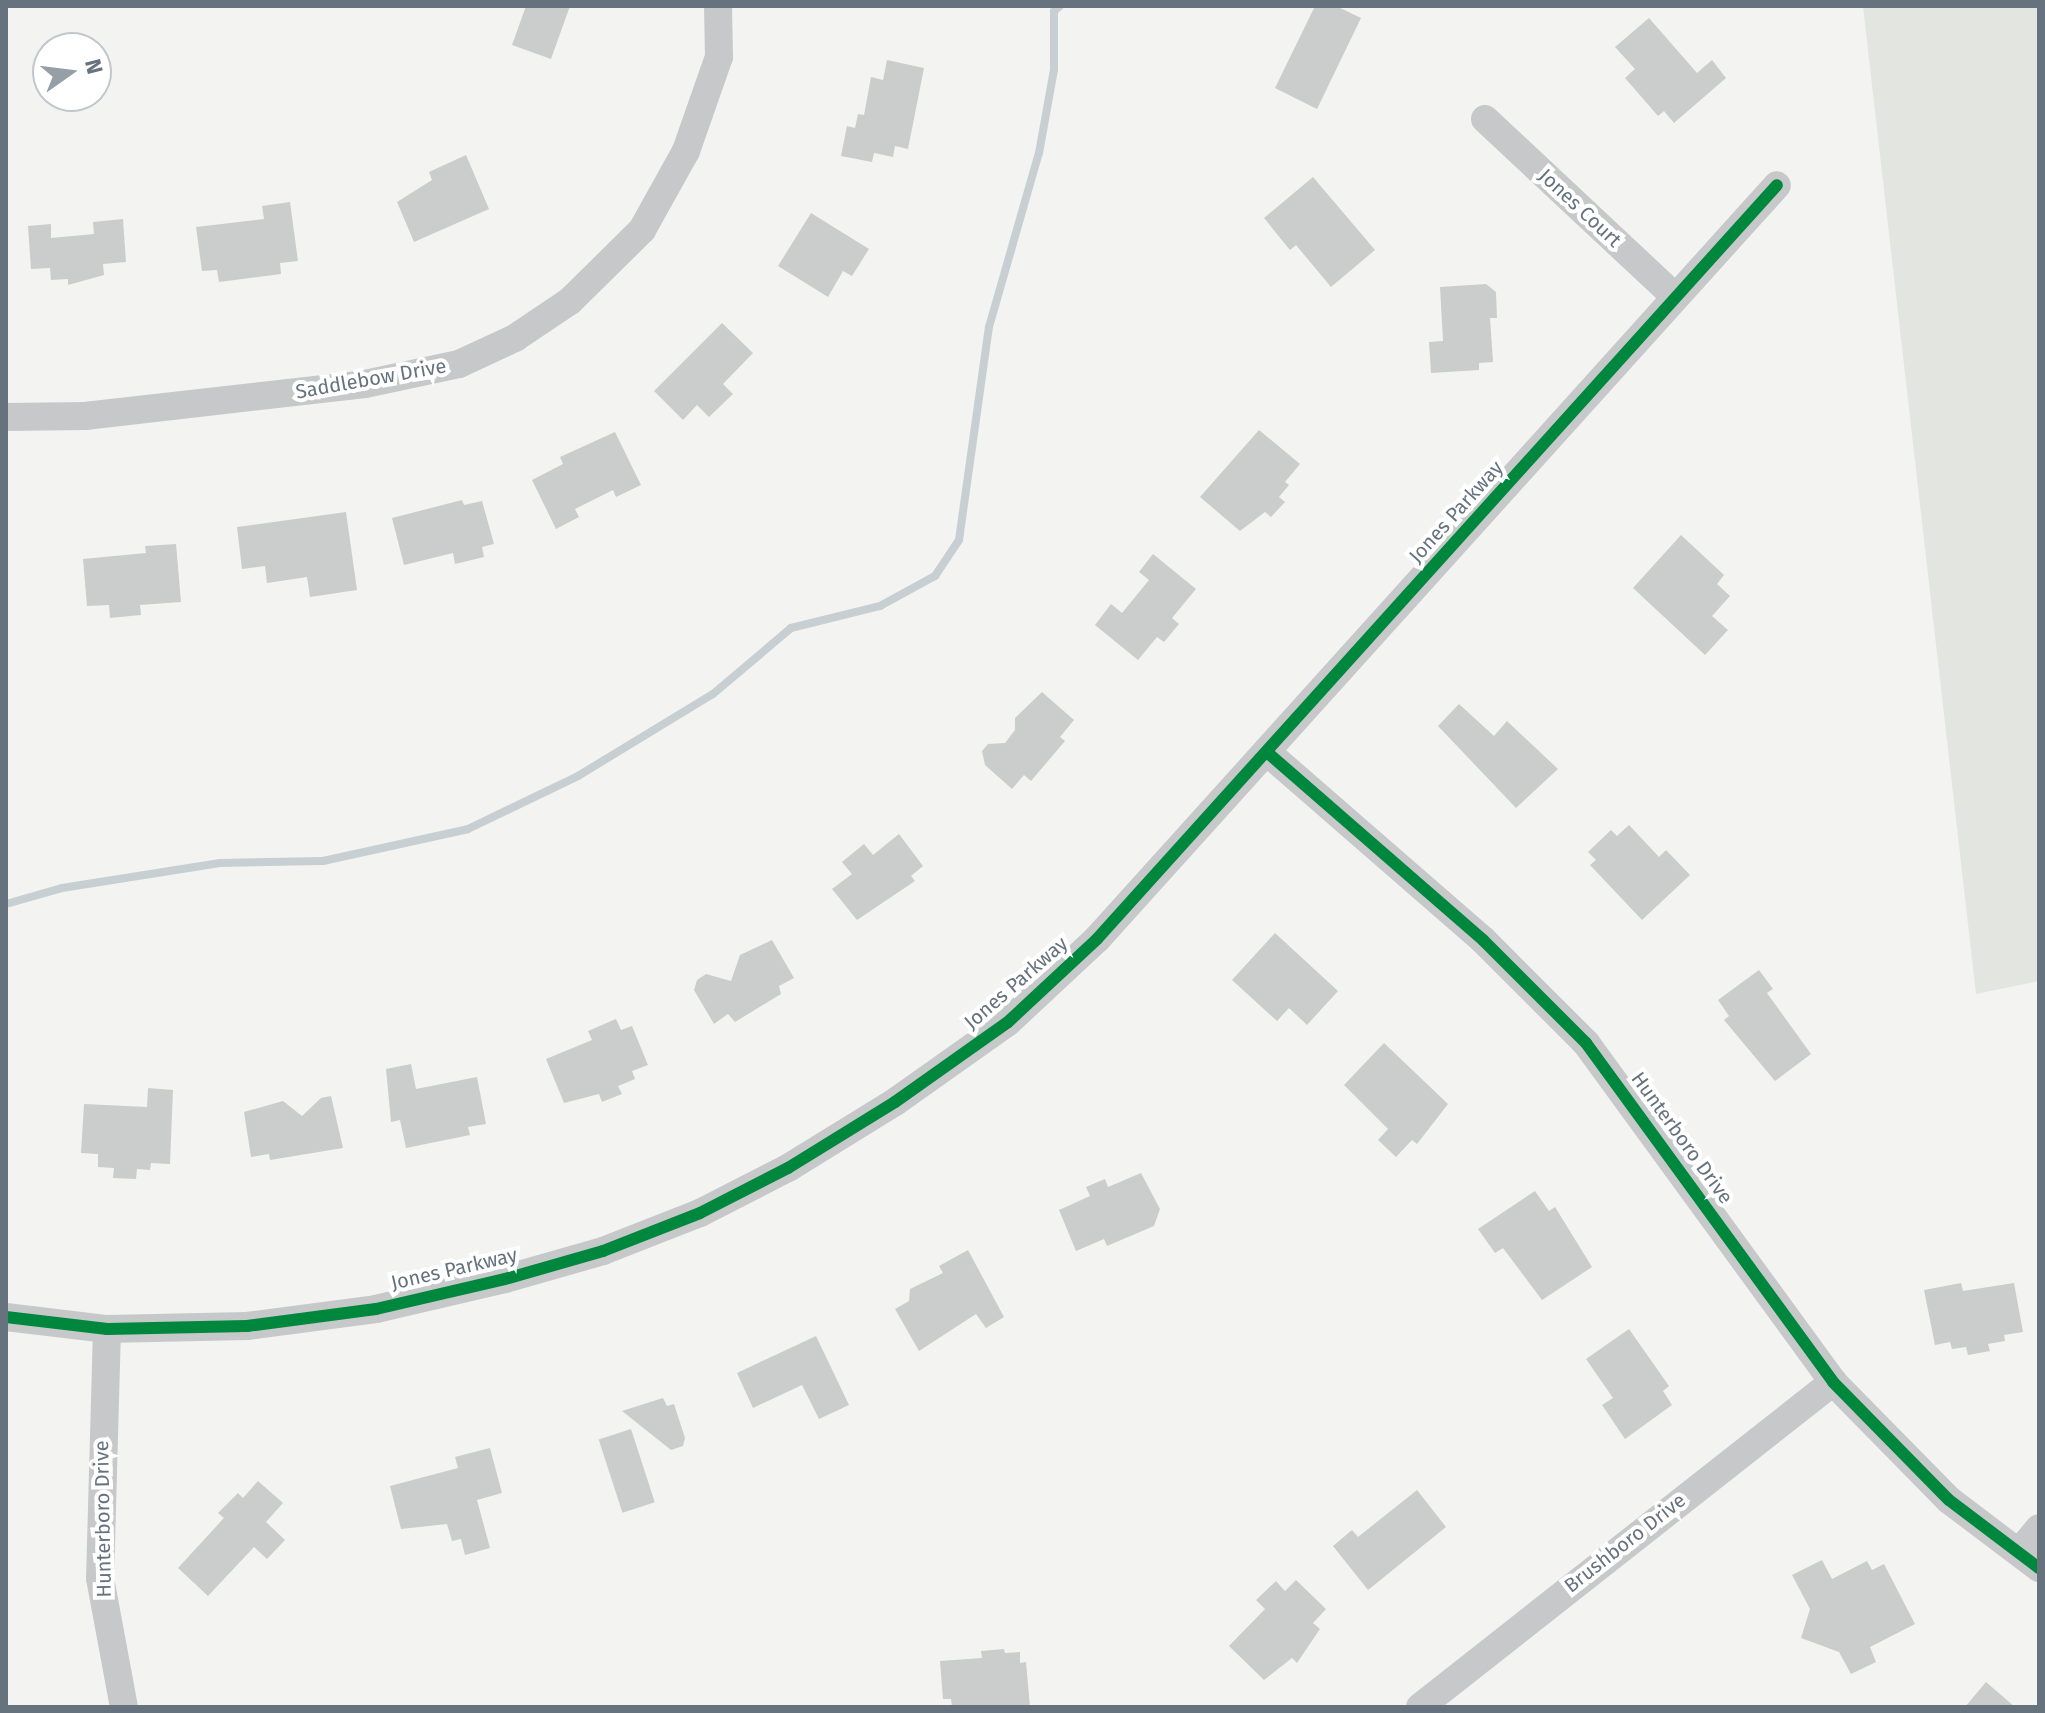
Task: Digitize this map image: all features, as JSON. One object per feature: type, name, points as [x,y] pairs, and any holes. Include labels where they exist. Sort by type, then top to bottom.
[{"type":"street","name":"Saddlebow Drive","points":[[6,417],[85,416],[365,384],[459,364],[515,338],[570,301],[642,230],[686,151],[719,57],[718,6]]},
{"type":"street","name":"Jones Court","points":[[1485,119],[1675,297]]},
{"type":"street","name":"Jones Parkway","points":[[6,1317],[107,1329],[247,1326],[376,1309],[603,1251],[700,1213],[788,1168],[895,1102],[1008,1022],[1097,939],[1268,753],[1777,185]]},
{"type":"street","name":"Hunterboro Drive","points":[[1268,753],[1483,940],[1586,1043],[1833,1382],[1949,1500],[2029,1560]]},
{"type":"street","name":"Hunterboro Drive","points":[[107,1329],[100,1578],[124,1707]]},
{"type":"street","name":"Brushboro Drive","points":[[1420,1707],[1833,1382]]},
{"type":"street","points":[[2029,1560],[2039,1528]]},
{"type":"shaded area","points":[[1863,6],[2039,6],[2039,981],[1976,994]]},
{"type":"building","points":[[526,6],[570,6],[551,59],[512,45]]},
{"type":"building","points":[[1315,6],[1336,6],[1361,18],[1317,109],[1275,88]]},
{"type":"building","points":[[1649,18],[1697,73],[1712,60],[1726,78],[1674,123],[1664,111],[1658,116],[1625,78],[1635,69],[1615,47]]},
{"type":"building","points":[[887,60],[924,68],[908,149],[895,146],[893,157],[874,153],[872,162],[841,156],[847,126],[855,128],[858,114],[864,115],[871,77],[883,80]]},
{"type":"building","points":[[466,155],[489,209],[414,242],[397,202],[432,180],[429,172]]},
{"type":"building","points":[[1313,177],[1375,250],[1331,287],[1296,245],[1290,250],[1264,218]]},
{"type":"building","points":[[290,202],[298,261],[280,263],[281,274],[219,282],[217,270],[202,271],[196,227],[264,219],[262,206]]},
{"type":"building","points":[[811,213],[869,249],[852,276],[843,271],[828,297],[778,266]]},
{"type":"building","points":[[123,219],[126,262],[103,264],[104,275],[68,285],[68,279],[51,280],[50,268],[31,269],[28,226],[51,224],[51,238],[94,234],[93,222]]},
{"type":"building","points":[[1486,284],[1496,292],[1497,318],[1490,318],[1493,362],[1479,363],[1479,370],[1431,373],[1429,342],[1443,341],[1440,287]]},
{"type":"building","points":[[722,323],[753,353],[723,384],[733,394],[709,417],[697,405],[683,420],[654,391]]},
{"type":"building","points":[[1259,430],[1300,464],[1285,482],[1289,485],[1279,497],[1285,502],[1271,517],[1265,512],[1240,531],[1200,497]]},
{"type":"building","points":[[615,432],[641,485],[616,497],[613,490],[575,509],[579,517],[556,529],[532,480],[563,464],[560,457]]},
{"type":"building","points":[[462,500],[464,505],[482,501],[494,544],[482,547],[484,557],[455,564],[453,553],[404,565],[392,518]]},
{"type":"building","points":[[346,512],[357,590],[310,597],[307,577],[267,583],[265,566],[242,569],[237,527]]},
{"type":"building","points":[[1681,535],[1724,575],[1717,584],[1730,596],[1712,616],[1728,630],[1705,655],[1633,588]]},
{"type":"building","points":[[176,544],[181,602],[140,605],[141,615],[110,618],[109,605],[87,606],[83,559],[146,553],[145,546]]},
{"type":"building","points":[[1153,554],[1196,589],[1172,618],[1179,624],[1164,642],[1157,637],[1138,660],[1095,625],[1111,604],[1122,613],[1149,580],[1139,572]]},
{"type":"building","points":[[1042,692],[1074,720],[1060,737],[1065,741],[1031,781],[1024,775],[1012,789],[985,765],[982,751],[988,744],[1005,743],[1015,730],[1015,718]]},
{"type":"building","points":[[1459,704],[1494,736],[1507,721],[1558,769],[1516,808],[1438,726]]},
{"type":"building","points":[[1629,825],[1659,857],[1666,850],[1690,875],[1642,920],[1590,865],[1596,860],[1588,852],[1611,830],[1617,836]]},
{"type":"building","points":[[899,834],[923,866],[911,876],[915,881],[857,920],[832,889],[852,874],[842,862],[864,844],[873,855]]},
{"type":"building","points":[[1275,933],[1338,991],[1307,1025],[1289,1008],[1277,1021],[1232,980]]},
{"type":"building","points":[[772,940],[794,978],[779,986],[781,994],[735,1022],[728,1014],[714,1024],[694,990],[697,980],[706,974],[731,981],[740,955]]},
{"type":"building","points":[[1759,970],[1773,989],[1767,993],[1811,1054],[1775,1081],[1724,1020],[1729,1016],[1718,1000]]},
{"type":"building","points":[[616,1019],[621,1030],[632,1026],[648,1065],[632,1071],[635,1079],[618,1086],[622,1094],[602,1102],[599,1094],[564,1103],[546,1059],[592,1040],[588,1031]]},
{"type":"building","points":[[1384,1043],[1448,1104],[1417,1144],[1412,1140],[1396,1157],[1378,1140],[1388,1129],[1344,1085]]},
{"type":"building","points":[[411,1064],[416,1089],[477,1077],[486,1124],[468,1127],[470,1135],[406,1148],[400,1120],[391,1122],[386,1069]]},
{"type":"building","points":[[148,1088],[173,1090],[170,1164],[151,1163],[150,1170],[137,1169],[136,1179],[113,1178],[114,1168],[98,1167],[98,1154],[81,1153],[84,1104],[147,1107]]},
{"type":"building","points":[[331,1096],[343,1148],[270,1160],[269,1154],[251,1157],[244,1112],[283,1101],[302,1116],[321,1098]]},
{"type":"building","points":[[1141,1173],[1160,1209],[1154,1226],[1107,1246],[1104,1239],[1076,1251],[1059,1210],[1090,1196],[1086,1187],[1105,1179],[1108,1187]]},
{"type":"building","points":[[1535,1191],[1549,1211],[1555,1207],[1592,1267],[1542,1300],[1503,1248],[1495,1253],[1478,1229]]},
{"type":"building","points":[[968,1250],[1004,1317],[986,1328],[976,1314],[919,1351],[895,1309],[909,1301],[910,1289],[943,1273],[939,1266]]},
{"type":"building","points":[[1961,1283],[1963,1291],[2014,1283],[2023,1332],[2004,1335],[2005,1341],[1988,1344],[1990,1351],[1968,1355],[1966,1347],[1952,1349],[1950,1342],[1935,1345],[1924,1290]]},
{"type":"building","points":[[1629,1329],[1669,1386],[1663,1391],[1672,1405],[1625,1439],[1602,1405],[1613,1398],[1586,1359]]},
{"type":"building","points":[[816,1336],[849,1405],[819,1419],[802,1385],[753,1408],[737,1373]]},
{"type":"building","points":[[663,1398],[667,1406],[674,1404],[685,1438],[683,1446],[671,1450],[622,1411]]},
{"type":"building","points":[[631,1429],[655,1502],[622,1513],[599,1440]]},
{"type":"building","points":[[490,1448],[502,1493],[477,1500],[490,1548],[465,1555],[461,1539],[452,1541],[447,1524],[401,1529],[390,1486],[458,1468],[455,1457]]},
{"type":"building","points":[[258,1481],[283,1503],[266,1522],[285,1540],[267,1559],[254,1547],[208,1596],[178,1568],[224,1518],[218,1513],[238,1493],[243,1498]]},
{"type":"building","points":[[1417,1490],[1446,1527],[1368,1590],[1333,1546],[1352,1530],[1358,1537]]},
{"type":"building","points":[[1822,1560],[1832,1579],[1867,1561],[1872,1570],[1884,1564],[1915,1624],[1870,1647],[1876,1662],[1851,1674],[1839,1652],[1801,1638],[1810,1609],[1792,1575]]},
{"type":"building","points":[[1296,1580],[1326,1609],[1313,1623],[1320,1629],[1297,1663],[1292,1658],[1264,1680],[1229,1646],[1265,1609],[1256,1600],[1276,1581],[1285,1591]]},
{"type":"building","points":[[1004,1649],[1005,1653],[1020,1652],[1020,1663],[1026,1662],[1030,1707],[952,1707],[951,1699],[943,1699],[940,1661],[982,1658],[981,1651]]},
{"type":"building","points":[[1986,1682],[2015,1707],[1965,1707]]},
{"type":"waterway","points":[[6,904],[62,888],[220,863],[323,861],[468,829],[578,776],[713,694],[791,628],[880,606],[935,576],[959,540],[989,327],[1039,153],[1054,70],[1054,11],[1060,6]]},
{"type":"cycle path","points":[[6,1317],[107,1329],[247,1326],[376,1309],[505,1279],[603,1251],[700,1213],[788,1168],[895,1102],[1008,1022],[1097,939],[1777,185]]},
{"type":"cycle path","points":[[1268,753],[1483,940],[1586,1043],[1833,1382],[1949,1500],[2039,1568]]}]
